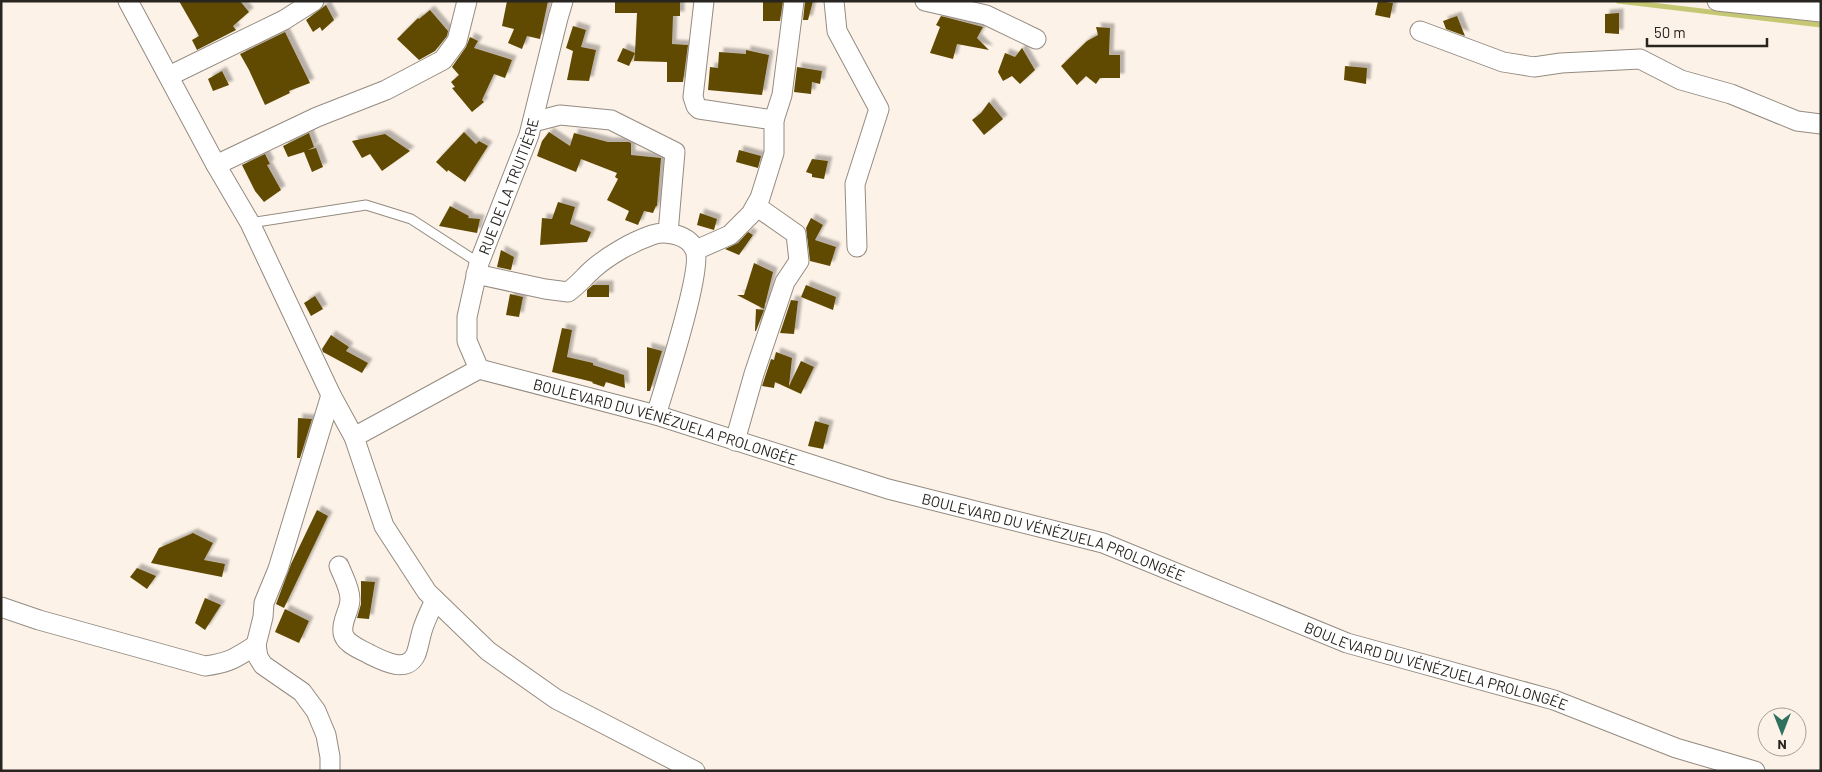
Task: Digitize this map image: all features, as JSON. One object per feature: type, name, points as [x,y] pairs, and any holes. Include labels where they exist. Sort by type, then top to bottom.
[{"type":"street","points":[[128,1],[216,165],[250,223],[330,395],[354,437],[384,526],[427,592],[488,651],[556,699],[695,771]]},
{"type":"street","points":[[169,76],[284,20],[314,1]]},
{"type":"street","points":[[216,165],[317,117],[386,90],[443,60],[457,41],[467,1]]},
{"type":"street","name":"RUE DE LA TRUITIÈRE","points":[[479,369],[467,341],[467,317],[478,269],[533,122],[563,1]]},
{"type":"street","points":[[704,1],[692,97],[696,106],[699,109],[774,120]]},
{"type":"street","points":[[696,250],[730,235],[751,214],[760,198],[774,153],[774,120],[782,95],[794,1]]},
{"type":"street","points":[[834,1],[837,31],[879,109],[856,184],[857,247]]},
{"type":"street","points":[[925,1],[986,15],[1036,39]]},
{"type":"street","points":[[1718,1],[1786,5],[1821,12]]},
{"type":"street","points":[[1420,31],[1504,62],[1534,67],[1561,63],[1640,59],[1681,80],[1731,94],[1797,121],[1821,124]]},
{"type":"street","points":[[533,122],[560,115],[611,120],[675,152],[668,233]]},
{"type":"street","points":[[735,441],[754,374],[785,282],[799,261],[796,234],[756,206]]},
{"type":"street","points":[[478,269],[545,289],[568,292],[594,268],[620,250],[653,234],[668,233],[681,236],[690,242],[696,250],[694,284],[656,415]]},
{"type":"street","points":[[354,437],[479,369]]},
{"type":"street","name":"BOULEVARD DU VÉNÉZUELA PROLONGÉE","points":[[479,369],[656,415],[888,489],[1103,543],[1347,644],[1554,700],[1676,748],[1755,771]]},
{"type":"street","points":[[330,395],[278,569],[264,603],[256,644],[258,657],[264,664],[302,692],[316,711],[326,735],[330,756],[330,771]]},
{"type":"street","points":[[339,566],[350,599],[343,622],[343,634],[356,647],[385,662],[399,665],[411,661],[416,654],[423,628],[434,600]]},
{"type":"street","points":[[1,607],[39,620],[205,666],[234,660],[256,644]]},
{"type":"lane","points":[[250,223],[366,205],[411,219],[478,269]]},
{"type":"building","points":[[179,1],[240,1],[249,12],[233,26],[236,30],[197,50],[192,40],[199,36]]},
{"type":"building","points":[[507,1],[548,1],[540,39],[527,36],[522,49],[508,43],[514,29],[502,26]]},
{"type":"building","points":[[615,1],[680,1],[680,16],[673,16],[672,44],[688,45],[683,82],[667,82],[667,62],[634,61],[637,13],[615,13]]},
{"type":"building","points":[[763,1],[783,1],[780,21],[763,21]]},
{"type":"building","points":[[805,1],[813,1],[808,20],[803,20]]},
{"type":"building","points":[[1378,1],[1393,3],[1390,18],[1375,15]]},
{"type":"building","points":[[326,5],[334,20],[322,31],[320,27],[313,32],[306,20]]},
{"type":"building","points":[[430,10],[448,31],[447,36],[435,51],[419,60],[397,39],[418,18]]},
{"type":"building","points":[[1619,13],[1619,34],[1605,33],[1605,14]]},
{"type":"building","points":[[941,16],[983,27],[977,38],[989,50],[957,44],[953,59],[930,53],[940,27],[936,25]]},
{"type":"building","points":[[1457,16],[1465,36],[1446,29],[1443,21]]},
{"type":"building","points":[[573,26],[586,30],[581,47],[596,50],[589,81],[567,80],[573,51],[566,48]]},
{"type":"building","points":[[1096,27],[1110,28],[1109,55],[1120,55],[1120,78],[1100,78],[1096,84],[1086,76],[1077,85],[1061,66],[1087,41],[1098,35]]},
{"type":"building","points":[[285,32],[310,83],[289,91],[290,93],[265,105],[240,54]]},
{"type":"building","points":[[470,37],[478,41],[474,48],[512,60],[505,78],[494,74],[482,100],[484,102],[472,112],[452,88],[455,87],[451,82],[459,75],[452,67],[466,47]]},
{"type":"building","points":[[623,48],[635,53],[629,66],[617,61]]},
{"type":"building","points":[[1022,48],[1035,70],[1020,84],[1012,76],[1003,81],[998,72],[1005,53],[1015,57]]},
{"type":"building","points":[[746,50],[769,55],[762,95],[708,90],[710,67],[718,68],[719,52],[746,54]]},
{"type":"building","points":[[1345,66],[1367,68],[1366,84],[1344,80]]},
{"type":"building","points":[[797,67],[822,71],[820,84],[812,82],[811,94],[794,92]]},
{"type":"building","points":[[222,71],[229,85],[213,91],[208,79]]},
{"type":"building","points":[[989,102],[1003,119],[984,135],[972,120],[981,113]]},
{"type":"building","points":[[464,132],[476,144],[479,141],[488,146],[465,182],[448,170],[447,172],[436,162]]},
{"type":"building","points":[[549,132],[570,146],[574,133],[608,142],[629,142],[631,143],[631,155],[661,158],[657,206],[653,213],[644,211],[638,225],[625,220],[629,211],[607,200],[618,179],[615,177],[617,173],[581,159],[576,172],[537,156],[542,141]]},
{"type":"building","points":[[309,133],[314,147],[308,150],[316,148],[323,167],[312,172],[304,152],[288,157],[283,146]]},
{"type":"building","points":[[385,134],[410,151],[382,171],[370,154],[362,158],[352,141]]},
{"type":"building","points":[[739,150],[761,156],[758,168],[736,162]]},
{"type":"building","points":[[265,154],[270,164],[267,165],[281,190],[264,202],[255,191],[242,165]]},
{"type":"building","points":[[812,159],[828,161],[824,179],[812,177],[812,174],[806,172]]},
{"type":"building","points":[[558,202],[575,207],[570,224],[591,232],[587,242],[540,245],[542,218],[552,219]]},
{"type":"building","points":[[450,206],[469,216],[468,218],[480,219],[477,233],[439,226]]},
{"type":"building","points":[[700,213],[717,219],[714,230],[697,225]]},
{"type":"building","points":[[811,218],[823,225],[815,240],[836,247],[830,266],[810,261],[806,228]]},
{"type":"building","points":[[748,232],[753,235],[739,255],[725,249],[738,243]]},
{"type":"building","points":[[501,250],[514,257],[511,270],[497,267]]},
{"type":"building","points":[[754,263],[773,272],[764,309],[737,295],[744,295]]},
{"type":"building","points":[[593,285],[609,285],[609,297],[587,297],[587,290]]},
{"type":"building","points":[[806,285],[836,297],[833,310],[801,297]]},
{"type":"building","points":[[510,294],[523,297],[519,317],[506,315]]},
{"type":"building","points":[[315,296],[323,309],[311,316],[304,303]]},
{"type":"building","points":[[791,300],[798,301],[794,334],[780,333]]},
{"type":"building","points":[[756,309],[764,310],[755,331]]},
{"type":"building","points":[[562,328],[572,330],[567,357],[593,363],[593,365],[624,375],[625,388],[606,382],[604,387],[593,382],[552,372]]},
{"type":"building","points":[[331,335],[349,347],[346,351],[368,363],[362,373],[323,352],[322,349]]},
{"type":"building","points":[[647,347],[662,351],[650,391],[647,391]]},
{"type":"building","points":[[776,352],[792,358],[789,386],[801,361],[814,367],[801,394],[775,382],[774,388],[762,386],[771,359],[774,360]]},
{"type":"building","points":[[298,418],[312,419],[300,458],[297,458]]},
{"type":"building","points":[[815,421],[829,425],[823,449],[808,446]]},
{"type":"building","points":[[317,510],[328,516],[284,608],[276,604],[291,564]]},
{"type":"building","points":[[193,533],[213,543],[204,560],[225,564],[222,577],[151,563],[159,548]]},
{"type":"building","points":[[137,568],[156,576],[147,589],[130,577]]},
{"type":"building","points":[[361,581],[375,582],[369,619],[357,618],[361,604]]},
{"type":"building","points":[[205,598],[221,605],[205,630],[195,623]]},
{"type":"building","points":[[285,609],[309,621],[299,643],[275,632]]},
{"type":"waterway","points":[[1618,1],[1821,25]]}]
